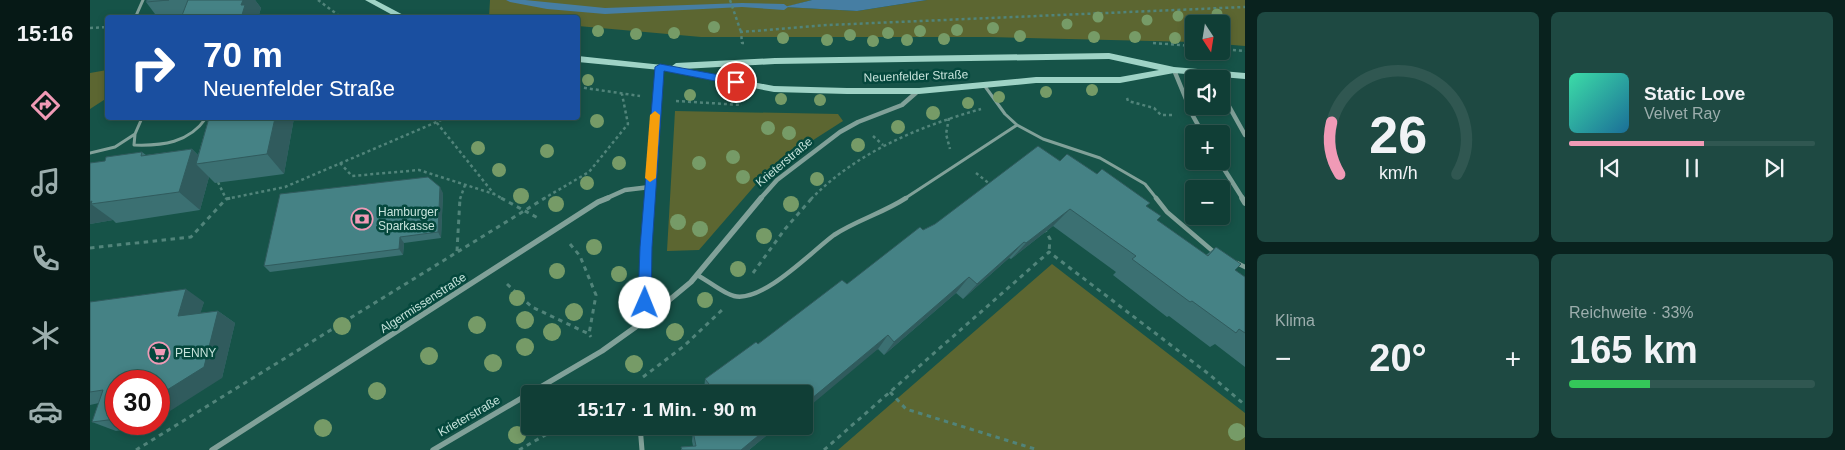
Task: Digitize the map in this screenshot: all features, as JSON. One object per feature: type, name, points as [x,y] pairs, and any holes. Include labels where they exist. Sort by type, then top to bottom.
[{"type":"main road","points":[[369,0],[399,15]]},
{"type":"main road","name":"Neuenfelder Straße","points":[[660,67],[775,61],[1109,56],[1185,72]]},
{"type":"main road","name":"Neuenfelder Straße","points":[[580,59],[660,67],[774,89],[919,91],[1036,80],[1120,80],[1174,70]]},
{"type":"main road","name":"Neuenfelder Straße","points":[[1230,76],[1245,76]]},
{"type":"street","points":[[644,321],[650,187],[660,67]]},
{"type":"street","points":[[1174,70],[1198,125]]},
{"type":"street","name":"Krieterstraße","points":[[433,450],[602,351],[644,321],[691,282],[777,180],[840,132],[858,122],[902,105],[919,91]]},
{"type":"street","points":[[1230,108],[1245,135]]},
{"type":"street","points":[[1225,170],[1245,203]]},
{"type":"street","name":"Algermissenstraße","points":[[212,450],[556,228],[613,194],[650,187]]},
{"type":"street","points":[[641,435],[642,450]]},
{"type":"lane","points":[[136,15],[143,0]]},
{"type":"lane","points":[[984,86],[1005,114],[1017,125],[1043,139],[1100,158],[1145,184],[1168,212],[1216,254]]},
{"type":"lane","points":[[141,120],[135,134],[134,145],[152,146],[171,143],[193,134],[204,120]]},
{"type":"lane","points":[[697,275],[734,296],[747,295],[774,284],[835,236],[864,219],[892,207],[1017,125]]},
{"type":"lane","points":[[90,152],[115,146],[135,134]]},
{"type":"lane","points":[[1231,260],[1245,267]]},
{"type":"path","points":[[318,0],[338,15]]},
{"type":"path","points":[[730,0],[741,32],[742,43]]},
{"type":"path","points":[[741,32],[847,24],[1245,7]]},
{"type":"path","points":[[90,28],[105,27]]},
{"type":"path","points":[[1230,50],[1245,51]]},
{"type":"path","points":[[1120,80],[1128,101],[1154,108],[1161,115],[1193,116]]},
{"type":"path","points":[[580,87],[657,99],[745,105]]},
{"type":"path","points":[[136,450],[524,210],[589,172],[628,124],[622,94]]},
{"type":"path","points":[[90,248],[191,237],[226,199],[285,187],[440,120]]},
{"type":"path","points":[[437,121],[494,194]]},
{"type":"path","points":[[632,385],[670,360],[706,327],[734,296],[780,236],[819,190],[856,160],[883,146],[858,122]]},
{"type":"path","points":[[340,163],[352,176],[419,170],[494,194],[556,228],[580,256],[596,295],[589,334]]},
{"type":"path","points":[[218,182],[226,199]]},
{"type":"path","points":[[456,252],[460,198],[465,185]]},
{"type":"path","points":[[824,450],[1049,252],[1050,238],[1041,224]]},
{"type":"path","points":[[1049,252],[1210,375],[1245,405]]},
{"type":"path","points":[[492,270],[532,307],[589,334],[602,351]]},
{"type":"path","points":[[890,392],[906,409],[1038,450]]},
{"type":"path","points":[[519,450],[545,435]]},
{"type":"green space","points":[[490,0],[812,0],[786,7],[857,11],[927,0],[1245,0],[1245,46],[1230,45],[1230,15],[1185,15],[1185,42],[990,37],[701,37],[580,26],[580,15],[489,15]]},
{"type":"green space","points":[[105,70],[105,99],[90,109],[90,73]]},
{"type":"green space","points":[[675,111],[838,114],[843,121],[771,167],[699,250],[667,251]]},
{"type":"green space","points":[[1052,264],[1245,413],[1245,450],[838,450]]},
{"type":"water","points":[[812,0],[927,0],[857,11],[784,7]]},
{"type":"building","points":[[147,0],[169,0],[146,2]]},
{"type":"building","points":[[188,0],[243,0],[241,5],[245,5],[242,15],[182,15]]},
{"type":"building","points":[[208,120],[275,120],[267,154],[196,164]]},
{"type":"building","points":[[1038,146],[1060,161],[1067,154],[1097,174],[1102,169],[1150,203],[1146,206],[1161,216],[1157,220],[1208,256],[1216,247],[1241,264],[1235,270],[1245,277],[1245,333],[1239,329],[1236,333],[1192,301],[1190,302],[1132,259],[1136,256],[1070,209],[1026,243],[1024,242],[977,284],[969,277],[894,342],[888,335],[813,397],[813,385],[710,385],[705,379],[756,342],[758,344],[842,280],[847,284],[920,227],[923,230],[935,224]]},
{"type":"building","points":[[192,149],[179,192],[91,204],[90,163],[105,161],[106,157],[142,152],[141,156]]},
{"type":"building","name":"Hamburger Sparkasse","points":[[428,177],[440,187],[438,232],[400,237],[399,249],[264,266],[280,194]]},
{"type":"building","name":"PENNY","points":[[186,289],[178,316],[218,311],[204,367],[170,388],[170,370],[105,370],[105,420],[92,422],[103,390],[90,392],[90,302]]},
{"type":"building","points":[[694,435],[759,435],[741,450],[682,450],[681,447],[696,446]]},
{"type":"waterway","points":[[510,0],[547,6],[605,11],[742,5],[784,7]]},
{"type":"slow traffic","points":[[650,178],[655,115]]},
{"type":"place","name":"Hamburger Sparkasse","points":[[362,219]]},
{"type":"place","name":"PENNY","points":[[159,353]]},
{"type":"route","points":[[645,303],[646,247],[652,152],[660,67],[736,82]]}]
